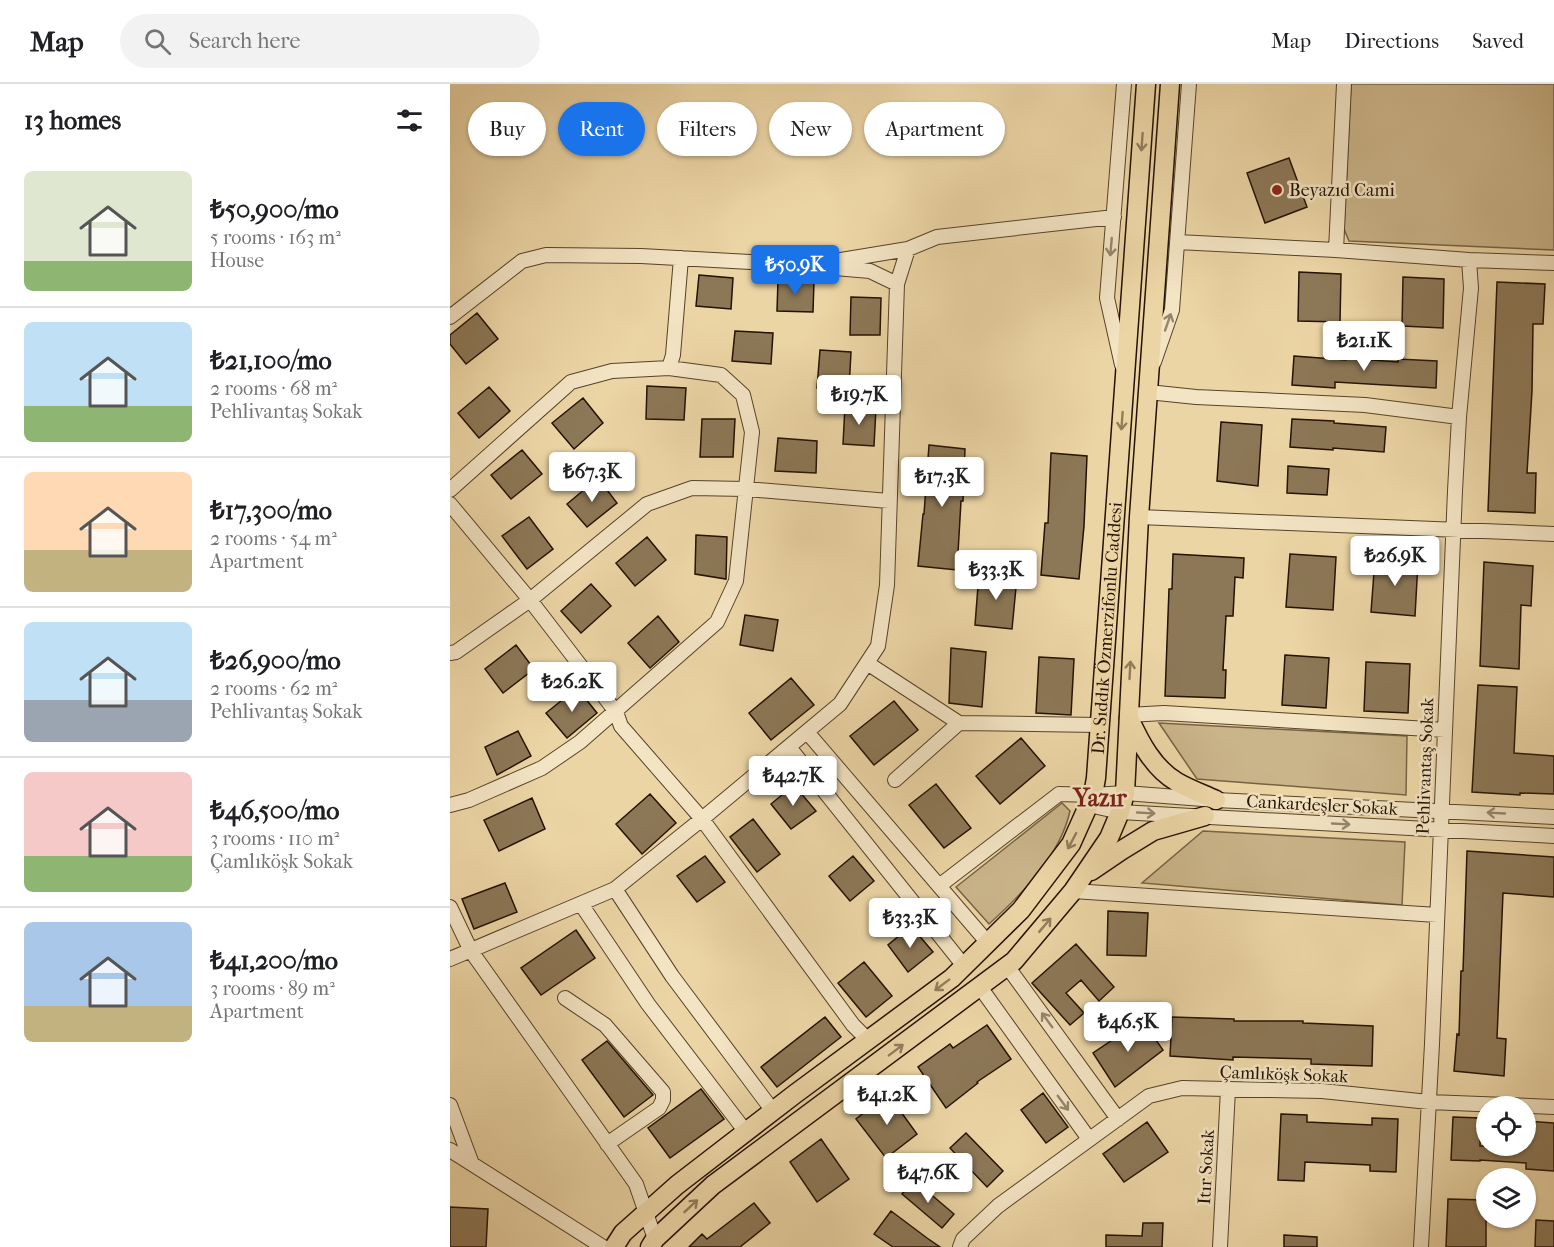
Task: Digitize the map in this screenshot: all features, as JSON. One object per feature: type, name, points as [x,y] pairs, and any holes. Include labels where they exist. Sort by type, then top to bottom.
[{"type":"main road","name":"Dr. Sıddık Özmerzifonlu Caddesi","points":[[614,1247],[623,1233],[677,1185],[952,978],[1021,910],[1071,844],[1091,800],[1096,778],[1146,84]]},
{"type":"main road","name":"Dr. Sıddık Özmerzifonlu Caddesi","points":[[652,1243],[713,1185],[1014,961],[1078,884],[1109,838],[1125,793],[1138,517],[1170,84]]},
{"type":"main road","points":[[1128,715],[1138,737],[1156,765],[1176,782],[1216,800]]},
{"type":"main road","points":[[1078,884],[1122,850],[1153,831],[1205,816]]},
{"type":"street","points":[[1124,84],[1107,298],[1125,378]]},
{"type":"street","points":[[1189,84],[1172,310],[1148,385],[1196,397],[1365,405],[1459,417]]},
{"type":"street","points":[[1336,250],[1344,84]]},
{"type":"street","points":[[788,264],[836,261],[908,249],[938,237],[1114,217]]},
{"type":"street","points":[[1177,242],[1554,263]]},
{"type":"street","points":[[450,959],[615,889],[840,704],[878,646],[887,585],[897,284],[908,249]]},
{"type":"street","points":[[450,317],[522,261],[546,255],[640,256],[788,264],[870,271],[897,284]]},
{"type":"street","points":[[669,368],[673,355],[681,258]]},
{"type":"street","name":"Pehlivantaş Sokak","points":[[1421,1247],[1453,530],[1459,417],[1471,288],[1469,260]]},
{"type":"street","points":[[450,490],[571,382],[612,371],[669,368],[721,375],[743,395],[752,432],[736,581],[717,622],[580,742],[542,768],[469,800],[450,805]]},
{"type":"street","points":[[450,653],[456,652],[530,600],[647,504],[692,488],[746,489],[889,501]]},
{"type":"street","points":[[450,504],[530,600],[616,712],[621,726],[702,819],[854,1025],[868,1040]]},
{"type":"street","points":[[1138,517],[1554,534]]},
{"type":"street","points":[[867,663],[959,723],[1099,725]]},
{"type":"street","points":[[1128,715],[1164,713],[1445,730]]},
{"type":"street","points":[[895,780],[959,723]]},
{"type":"street","points":[[807,732],[988,943]]},
{"type":"street","points":[[789,747],[964,966]]},
{"type":"street","name":"Cankardeşler Sokak","points":[[1091,800],[1125,793],[1216,800],[1554,817]]},
{"type":"street","points":[[939,886],[1059,794],[1091,800]]},
{"type":"street","name":"Cankardeşler Sokak","points":[[1091,800],[1120,812],[1554,836]]},
{"type":"street","points":[[1078,884],[1437,915]]},
{"type":"street","points":[[615,889],[672,976],[773,1111]]},
{"type":"street","points":[[581,904],[648,1004],[746,1132]]},
{"type":"street","points":[[450,907],[471,951],[636,1184],[646,1213],[652,1243]]},
{"type":"street","points":[[1007,966],[1118,1119]]},
{"type":"street","points":[[980,987],[1089,1139]]},
{"type":"street","points":[[565,998],[605,1024],[663,1092],[663,1100],[659,1108],[607,1144]]},
{"type":"street","name":"Çamlıköşk Sokak","points":[[960,1247],[963,1239],[998,1206],[1149,1096],[1182,1088],[1322,1091],[1429,1102],[1554,1107]]},
{"type":"street","name":"Itır Sokak","points":[[1220,1247],[1228,1089]]},
{"type":"street","points":[[451,1110],[472,1164]]},
{"type":"street","points":[[450,1150],[603,1247]]},
{"type":"shaded area","points":[[1351,84],[1554,84],[1554,250],[1349,241],[1344,229]]},
{"type":"shaded area","points":[[1159,723],[1407,736],[1406,795],[1197,779]]},
{"type":"shaded area","points":[[1062,803],[1070,811],[1065,828],[1049,859],[1014,900],[989,924],[956,887]]},
{"type":"shaded area","points":[[1203,831],[1405,842],[1402,905],[1142,883]]},
{"type":"building","name":"Beyazıd Cami","points":[[1289,158],[1307,207],[1265,223],[1247,173]]},
{"type":"building","points":[[1299,272],[1341,274],[1340,322],[1298,321]]},
{"type":"building","points":[[699,275],[733,278],[731,309],[696,306]]},
{"type":"building","points":[[1403,277],[1444,279],[1443,328],[1402,326]]},
{"type":"building","points":[[778,280],[814,281],[813,312],[777,311]]},
{"type":"building","points":[[1497,282],[1545,284],[1543,324],[1533,324],[1527,473],[1536,473],[1535,513],[1488,511]]},
{"type":"building","points":[[851,297],[881,298],[880,335],[850,335]]},
{"type":"building","points":[[477,313],[498,339],[466,364],[450,344],[450,335]]},
{"type":"building","points":[[735,331],[773,333],[771,364],[732,361]]},
{"type":"building","points":[[820,350],[851,352],[849,389],[817,388]]},
{"type":"building","points":[[1294,356],[1398,362],[1398,359],[1437,361],[1436,388],[1335,382],[1335,388],[1292,385]]},
{"type":"building","points":[[647,386],[686,388],[684,420],[646,419]]},
{"type":"building","points":[[489,387],[510,411],[479,438],[458,413]]},
{"type":"building","points":[[583,398],[603,423],[574,449],[552,423]]},
{"type":"building","points":[[845,406],[876,408],[874,446],[843,444]]},
{"type":"building","points":[[702,419],[735,419],[733,457],[700,457]]},
{"type":"building","points":[[1292,419],[1386,427],[1384,452],[1290,447]]},
{"type":"building","points":[[1221,422],[1262,425],[1258,486],[1217,481]]},
{"type":"building","points":[[778,438],[817,441],[816,473],[775,471]]},
{"type":"building","points":[[929,445],[965,449],[957,570],[918,566]]},
{"type":"building","points":[[522,450],[542,474],[511,499],[491,475]]},
{"type":"building","points":[[1051,453],[1087,456],[1079,579],[1041,575],[1045,523],[1048,523]]},
{"type":"building","points":[[1288,466],[1329,469],[1327,495],[1287,493]]},
{"type":"building","points":[[598,478],[617,503],[587,527],[567,504]]},
{"type":"building","points":[[529,517],[553,549],[527,569],[502,536]]},
{"type":"building","points":[[696,535],[727,537],[726,579],[695,574]]},
{"type":"building","points":[[647,537],[666,560],[635,586],[616,563]]},
{"type":"building","points":[[1173,554],[1244,558],[1243,578],[1235,577],[1233,616],[1226,616],[1223,670],[1226,670],[1225,698],[1165,696],[1169,589],[1172,589]]},
{"type":"building","points":[[1290,554],[1336,557],[1333,610],[1286,607]]},
{"type":"building","points":[[1375,559],[1418,562],[1415,616],[1371,612]]},
{"type":"building","points":[[1484,562],[1533,566],[1531,606],[1521,605],[1519,669],[1480,666]]},
{"type":"building","points":[[979,573],[1017,577],[1012,629],[975,625]]},
{"type":"building","points":[[591,584],[611,606],[581,633],[561,611]]},
{"type":"building","points":[[745,615],[778,620],[773,651],[740,645]]},
{"type":"building","points":[[658,616],[679,642],[650,668],[628,643]]},
{"type":"building","points":[[516,645],[534,669],[503,693],[485,669]]},
{"type":"building","points":[[951,648],[986,652],[982,707],[949,703]]},
{"type":"building","points":[[1285,655],[1329,658],[1326,708],[1282,705]]},
{"type":"building","points":[[1039,657],[1074,659],[1071,715],[1036,713]]},
{"type":"building","points":[[1366,662],[1410,664],[1408,713],[1364,711]]},
{"type":"building","points":[[791,678],[814,705],[771,740],[749,713]]},
{"type":"building","points":[[1478,685],[1517,687],[1514,753],[1554,756],[1554,794],[1520,793],[1520,795],[1472,792]]},
{"type":"building","points":[[577,688],[597,713],[567,738],[546,713]]},
{"type":"building","points":[[894,701],[918,730],[874,765],[850,736]]},
{"type":"building","points":[[518,731],[531,756],[497,775],[485,747]]},
{"type":"building","points":[[1021,738],[1045,766],[1000,804],[976,776]]},
{"type":"building","points":[[936,784],[971,828],[944,848],[909,805]]},
{"type":"building","points":[[794,785],[816,811],[791,829],[771,804]]},
{"type":"building","points":[[650,794],[676,823],[642,854],[616,824]]},
{"type":"building","points":[[532,798],[545,829],[499,851],[484,820]]},
{"type":"building","points":[[753,819],[780,854],[757,872],[730,837]]},
{"type":"building","points":[[1467,851],[1554,857],[1554,897],[1503,893],[1497,1038],[1506,1039],[1504,1076],[1454,1071],[1457,1034],[1459,1035],[1461,971],[1463,971]]},
{"type":"building","points":[[705,856],[725,882],[697,902],[677,876]]},
{"type":"building","points":[[853,856],[874,881],[850,901],[829,876]]},
{"type":"building","points":[[505,883],[517,912],[474,929],[462,899]]},
{"type":"building","points":[[1108,911],[1148,913],[1146,956],[1107,955]]},
{"type":"building","points":[[911,926],[933,952],[908,972],[888,945]]},
{"type":"building","points":[[576,930],[595,958],[541,995],[521,968]]},
{"type":"building","points":[[1076,944],[1114,987],[1099,1001],[1081,980],[1066,993],[1084,1013],[1070,1025],[1032,983]]},
{"type":"building","points":[[864,962],[892,996],[866,1017],[838,983]]},
{"type":"building","points":[[825,1017],[841,1037],[777,1087],[761,1067]]},
{"type":"building","points":[[1172,1017],[1234,1019],[1234,1021],[1303,1021],[1303,1023],[1373,1026],[1372,1066],[1311,1064],[1311,1059],[1233,1057],[1233,1060],[1170,1056]]},
{"type":"building","points":[[1142,1020],[1163,1050],[1115,1087],[1093,1053]]},
{"type":"building","points":[[987,1025],[1011,1059],[977,1082],[946,1108],[918,1067],[950,1044],[953,1048]]},
{"type":"building","points":[[607,1041],[653,1095],[624,1117],[582,1060]]},
{"type":"building","points":[[701,1089],[724,1119],[670,1158],[648,1128]]},
{"type":"building","points":[[1043,1093],[1068,1127],[1046,1143],[1021,1110]]},
{"type":"building","points":[[888,1094],[917,1134],[886,1158],[856,1119]]},
{"type":"building","points":[[1281,1114],[1307,1115],[1307,1122],[1372,1125],[1372,1118],[1398,1119],[1396,1172],[1370,1171],[1370,1165],[1305,1162],[1304,1181],[1278,1180]]},
{"type":"building","points":[[1453,1117],[1476,1118],[1476,1156],[1536,1156],[1536,1122],[1554,1123],[1554,1171],[1526,1168],[1526,1163],[1451,1160]]},
{"type":"building","points":[[1147,1122],[1168,1152],[1124,1182],[1103,1154]]},
{"type":"building","points":[[966,1133],[1003,1171],[987,1187],[950,1148]]},
{"type":"building","points":[[821,1139],[849,1179],[817,1202],[790,1162]]},
{"type":"building","points":[[914,1180],[954,1214],[942,1228],[902,1194]]},
{"type":"building","points":[[1448,1199],[1476,1200],[1476,1228],[1486,1228],[1486,1247],[1446,1247]]},
{"type":"building","points":[[754,1203],[770,1223],[740,1247],[689,1247],[702,1234],[707,1239]]},
{"type":"building","points":[[450,1207],[488,1209],[486,1247],[450,1247]]},
{"type":"building","points":[[891,1211],[940,1247],[893,1247],[874,1234]]},
{"type":"building","points":[[1536,1220],[1554,1221],[1554,1247],[1535,1247]]},
{"type":"building","points":[[1143,1223],[1163,1223],[1162,1247],[1106,1247],[1106,1235],[1142,1236]]},
{"type":"building","points":[[1284,1235],[1317,1237],[1317,1247],[1284,1247]]},
{"type":"place","name":"Beyazıd Cami","points":[[1277,190]]},
{"type":"district","name":"Yazır","points":[[1100,798]]}]
